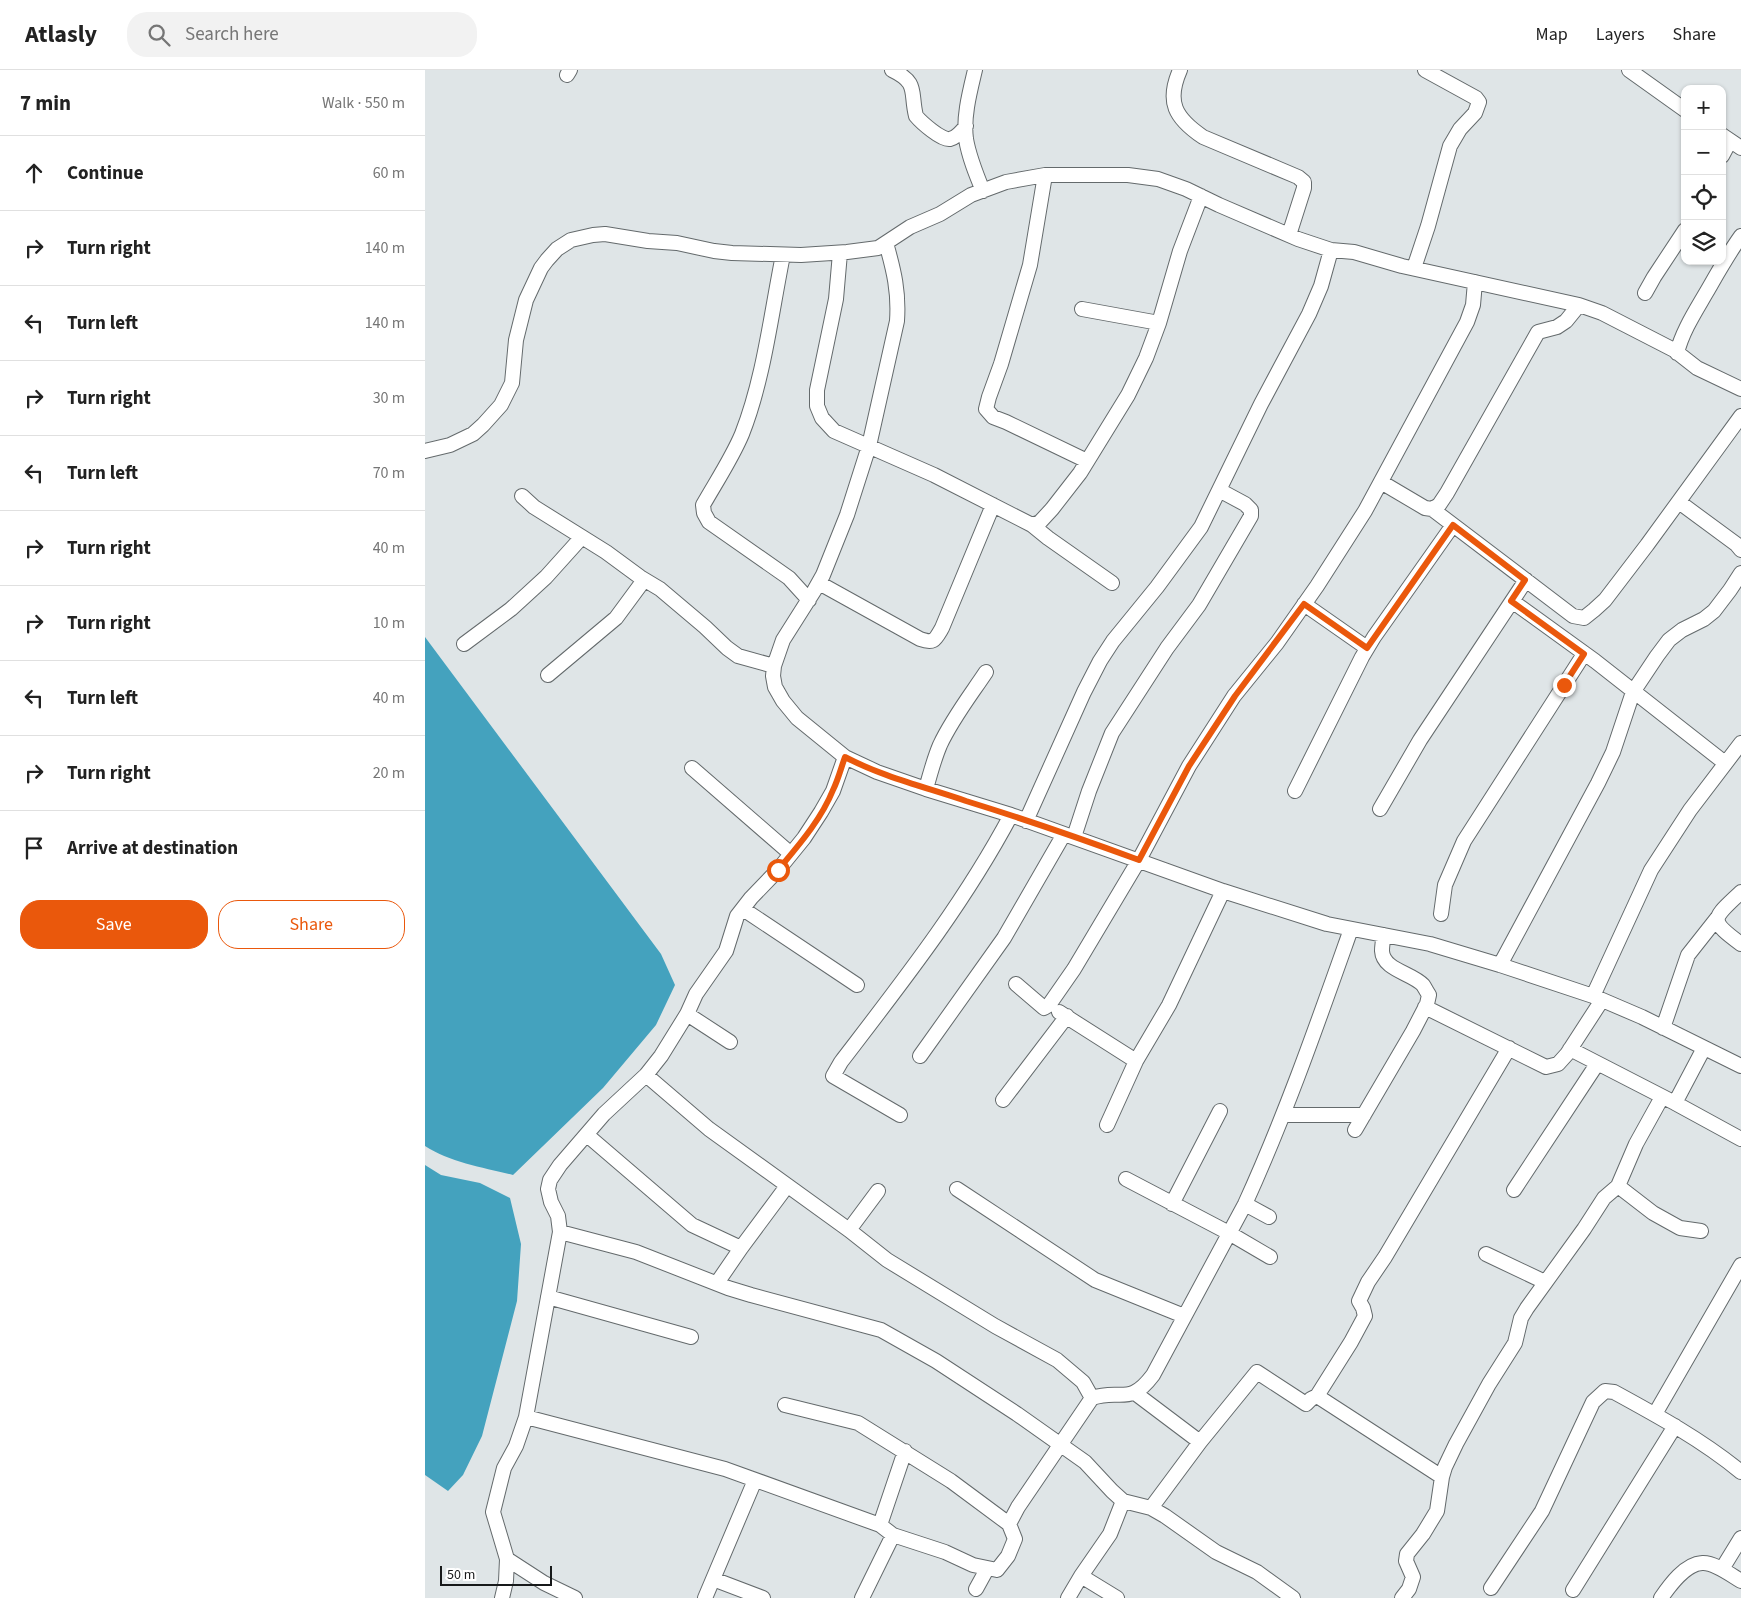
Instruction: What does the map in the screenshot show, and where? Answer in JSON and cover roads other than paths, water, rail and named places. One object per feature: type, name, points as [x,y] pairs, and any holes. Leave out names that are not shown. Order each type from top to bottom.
[{"type":"street","points":[[893,70],[905,77],[910,83],[913,89],[916,116],[935,133],[950,140],[966,126]]},
{"type":"street","points":[[975,70],[966,126],[971,156],[983,191]]},
{"type":"street","points":[[1180,70],[1173,92],[1173,104],[1178,115],[1191,128],[1203,137],[1298,177],[1303,182],[1304,188],[1289,235]]},
{"type":"street","points":[[1414,268],[1428,226],[1450,146],[1460,129],[1475,113],[1479,102],[1477,98],[1425,70]]},
{"type":"street","points":[[1629,70],[1681,108]]},
{"type":"street","points":[[1045,175],[1030,266],[986,409],[993,417],[1087,461]]},
{"type":"street","points":[[425,451],[450,445],[473,434],[501,405],[512,384],[516,340],[526,300],[541,268],[562,245],[583,237],[605,234],[677,243],[723,252],[783,255],[840,253],[878,248],[910,227],[940,214],[971,196],[1021,178],[1045,175],[1147,177],[1173,184],[1289,235],[1331,250],[1355,252],[1414,268],[1579,305],[1602,313],[1677,353],[1697,368],[1741,389]]},
{"type":"street","points":[[1032,525],[1040,522],[1052,509],[1087,461],[1128,395],[1146,358],[1159,323],[1180,251],[1201,196]]},
{"type":"street","points":[[1645,293],[1681,236]]},
{"type":"street","points":[[1677,353],[1693,315],[1729,252],[1741,236]]},
{"type":"street","points":[[886,243],[895,272],[898,303],[897,322],[869,446],[847,515],[819,583],[783,640],[774,666],[775,687],[783,701],[797,718],[845,757],[877,772],[1011,815],[1223,891],[1327,924],[1430,944],[1500,965],[1597,998],[1741,1066]]},
{"type":"street","points":[[1026,821],[1075,710],[1100,661],[1195,534],[1219,490],[1261,404],[1309,314],[1321,286],[1331,250]]},
{"type":"street","points":[[840,253],[836,299],[817,390],[817,406],[822,418],[834,431],[934,475],[1032,525],[1112,583]]},
{"type":"street","points":[[783,255],[762,361],[747,419],[741,437],[703,505],[703,513],[709,522],[724,534],[789,578],[809,600]]},
{"type":"street","points":[[1016,984],[1044,1008],[1049,1005],[1074,969],[1139,860],[1189,766],[1235,696],[1304,604],[1365,511],[1467,322],[1473,305],[1475,282]]},
{"type":"street","points":[[1432,509],[1439,504],[1447,493],[1537,332],[1557,327],[1566,321],[1579,305]]},
{"type":"street","points":[[1082,309],[1159,323]]},
{"type":"street","points":[[1381,482],[1425,508],[1432,509],[1573,616],[1584,618],[1605,600],[1741,416]]},
{"type":"street","points":[[920,1056],[1004,938],[1069,836],[1113,733],[1167,648],[1199,605],[1251,516],[1251,510],[1245,504],[1219,490]]},
{"type":"street","points":[[521,496],[660,589],[727,648],[751,661],[774,666]]},
{"type":"street","points":[[1679,502],[1736,544],[1741,550]]},
{"type":"street","points":[[819,583],[920,639],[928,642],[935,640],[942,628],[993,505]]},
{"type":"street","points":[[1295,790],[1367,648],[1453,525]]},
{"type":"street","points":[[464,644],[511,609],[553,570],[582,537]]},
{"type":"street","points":[[1500,965],[1613,752],[1633,692],[1669,640],[1714,611],[1741,573]]},
{"type":"street","points":[[548,675],[605,629],[616,618],[644,580]]},
{"type":"street","points":[[1380,809],[1420,740],[1525,580]]},
{"type":"street","points":[[1511,601],[1584,654],[1725,763]]},
{"type":"street","points":[[1304,604],[1367,648]]},
{"type":"street","points":[[1441,914],[1445,886],[1464,841],[1584,654]]},
{"type":"street","points":[[926,789],[933,761],[950,726],[986,672]]},
{"type":"street","points":[[1425,1007],[1546,1067],[1558,1064],[1570,1049],[1597,998],[1651,870],[1690,810],[1741,743]]},
{"type":"street","points":[[502,1598],[506,1581],[507,1559],[493,1512],[504,1468],[516,1446],[526,1417],[561,1232],[558,1216],[551,1202],[548,1189],[550,1180],[560,1165],[604,1114],[646,1075],[661,1056],[687,1014],[696,994],[726,950],[737,916],[804,838],[829,798],[845,757]]},
{"type":"street","points":[[692,768],[791,854]]},
{"type":"street","points":[[900,1115],[833,1076],[841,1062],[905,980],[956,908],[1011,815]]},
{"type":"street","points":[[1107,1126],[1136,1061],[1169,1005],[1223,891]]},
{"type":"street","points":[[1663,1028],[1688,955],[1718,917],[1741,892]]},
{"type":"street","points":[[743,909],[857,985]]},
{"type":"street","points":[[1718,917],[1717,922],[1720,928],[1741,944]]},
{"type":"street","points":[[1009,1524],[1018,1507],[1092,1398],[1101,1395],[1119,1396],[1135,1394],[1153,1375],[1245,1204],[1283,1114],[1351,930]]},
{"type":"street","points":[[1355,1130],[1425,1007],[1429,995],[1424,986],[1415,978],[1389,964],[1383,957],[1384,935]]},
{"type":"street","points":[[1049,1005],[1136,1061]]},
{"type":"street","points":[[687,1014],[731,1042]]},
{"type":"street","points":[[1003,1100],[1067,1016]]},
{"type":"street","points":[[1151,1508],[1200,1442],[1257,1372],[1305,1404],[1317,1396],[1365,1316],[1359,1301],[1368,1282],[1385,1257],[1509,1048]]},
{"type":"street","points":[[1675,1103],[1704,1048]]},
{"type":"street","points":[[1570,1049],[1741,1139]]},
{"type":"street","points":[[1514,1190],[1597,1064]]},
{"type":"street","points":[[646,1075],[709,1128],[887,1260],[1057,1360],[1083,1382],[1092,1398]]},
{"type":"street","points":[[1404,1597],[1413,1577],[1406,1561],[1407,1554],[1423,1534],[1437,1511],[1442,1477],[1456,1444],[1489,1384],[1515,1343],[1521,1318],[1604,1198],[1618,1186],[1636,1144],[1661,1097]]},
{"type":"street","points":[[1172,1204],[1220,1111]]},
{"type":"street","points":[[1283,1114],[1364,1115]]},
{"type":"street","points":[[587,1134],[692,1225],[741,1248]]},
{"type":"street","points":[[1126,1179],[1229,1233],[1270,1257]]},
{"type":"street","points":[[717,1283],[787,1186]]},
{"type":"street","points":[[1618,1186],[1653,1213],[1680,1228],[1701,1231]]},
{"type":"street","points":[[957,1189],[1095,1280],[1184,1316]]},
{"type":"street","points":[[849,1230],[878,1191]]},
{"type":"street","points":[[1245,1204],[1269,1217]]},
{"type":"street","points":[[561,1232],[637,1252],[759,1298],[881,1330],[936,1361],[985,1392],[1060,1444],[1085,1462],[1111,1491],[1123,1501],[1151,1508],[1216,1552],[1257,1572],[1293,1598]]},
{"type":"street","points":[[1486,1254],[1545,1282]]},
{"type":"street","points":[[1655,1414],[1741,1265]]},
{"type":"street","points":[[548,1298],[691,1337]]},
{"type":"street","points":[[1491,1588],[1542,1511],[1583,1421],[1593,1402],[1605,1391],[1614,1392],[1655,1414],[1724,1458],[1741,1472]]},
{"type":"street","points":[[1135,1394],[1200,1442]]},
{"type":"street","points":[[1317,1396],[1442,1477]]},
{"type":"street","points":[[526,1417],[725,1469],[880,1525],[893,1535],[945,1552],[973,1565],[997,1570],[1008,1556],[1015,1539],[1009,1524],[951,1481],[858,1423],[785,1405]]},
{"type":"street","points":[[1573,1590],[1675,1426]]},
{"type":"street","points":[[880,1525],[905,1451]]},
{"type":"street","points":[[705,1598],[755,1480]]},
{"type":"street","points":[[1068,1598],[1110,1534],[1123,1501]]},
{"type":"street","points":[[862,1598],[893,1535]]},
{"type":"street","points":[[1722,1569],[1741,1538]]},
{"type":"street","points":[[507,1559],[544,1583],[575,1598]]},
{"type":"street","points":[[1661,1598],[1670,1585],[1690,1566],[1703,1562],[1722,1569],[1741,1581]]},
{"type":"street","points":[[976,1589],[987,1568]]},
{"type":"street","points":[[1081,1576],[1117,1598]]},
{"type":"street","points":[[713,1579],[763,1598]]},
{"type":"water","points":[[425,637],[661,954],[675,985],[656,1025],[603,1088],[513,1175],[456,1160],[425,1146]]},
{"type":"water","points":[[425,1165],[441,1175],[480,1183],[510,1198],[521,1244],[517,1301],[482,1436],[463,1475],[448,1491],[425,1475]]}]
